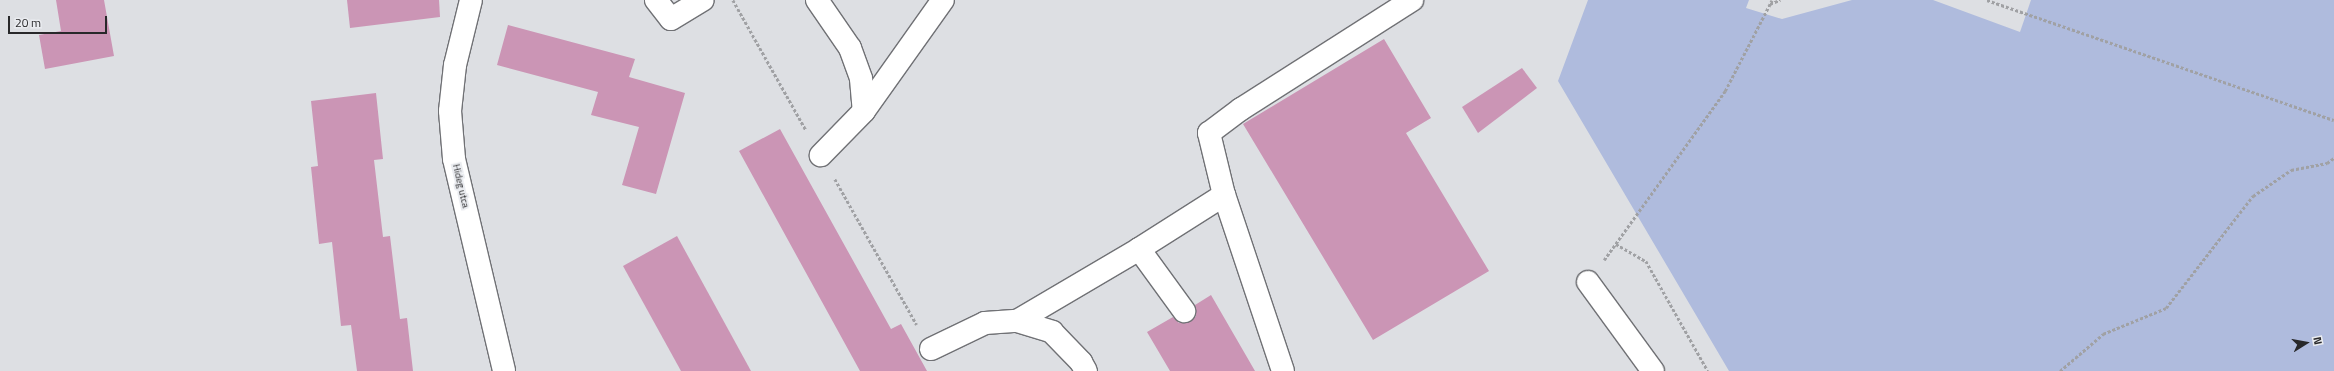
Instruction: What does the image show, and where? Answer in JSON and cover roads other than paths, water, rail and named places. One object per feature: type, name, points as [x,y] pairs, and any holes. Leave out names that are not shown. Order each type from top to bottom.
[{"type":"street","name":"Hideg utca","points":[[471,0],[455,65],[450,111],[454,159],[504,371]]},
{"type":"street","points":[[656,0],[671,19],[703,0]]},
{"type":"street","points":[[817,0],[850,48],[861,79],[864,111]]},
{"type":"street","points":[[820,155],[864,111],[944,0]]},
{"type":"street","points":[[1283,371],[1224,195],[1210,133],[1241,109],[1412,0]]},
{"type":"street","points":[[1017,321],[1139,249],[1224,195]]},
{"type":"street","points":[[1139,249],[1184,311]]},
{"type":"street","points":[[1588,282],[1653,371]]},
{"type":"street","points":[[932,349],[985,323],[1017,321],[1052,332],[1081,362],[1086,371]]}]
